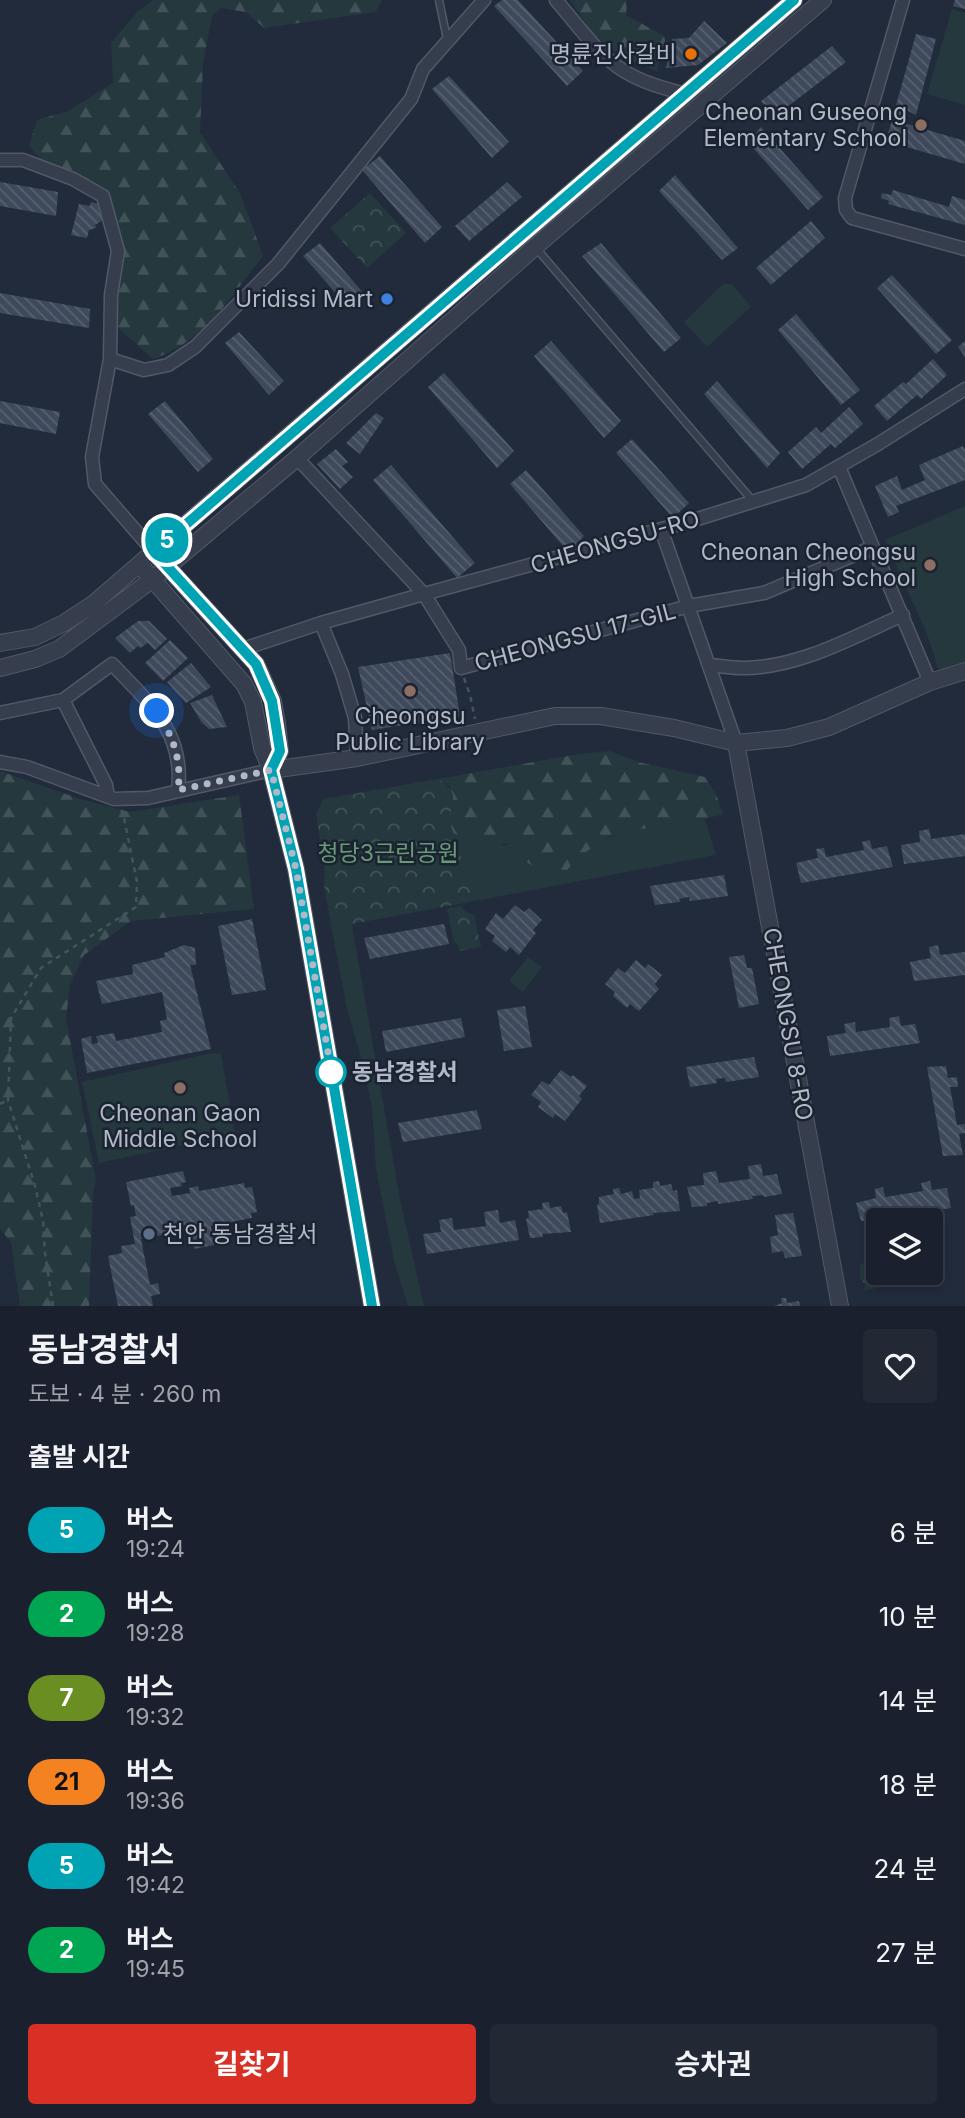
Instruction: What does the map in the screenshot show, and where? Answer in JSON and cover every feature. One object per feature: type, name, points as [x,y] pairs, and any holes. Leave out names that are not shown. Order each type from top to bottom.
[{"type":"street","points":[[110,359],[144,370],[168,365],[195,347],[278,264],[411,99],[423,69],[484,0]]},
{"type":"street","points":[[556,0],[588,39],[622,71],[655,86],[685,94]]},
{"type":"street","points":[[0,668],[35,659],[59,649],[152,579],[297,458],[535,247],[823,0]]},
{"type":"street","points":[[903,0],[845,198],[846,210],[852,218],[965,249]]},
{"type":"street","points":[[0,643],[35,638],[93,604],[789,2]]},
{"type":"street","points":[[0,160],[23,160],[73,179],[103,197],[118,251],[111,295],[110,359],[92,457],[95,484],[256,664],[272,701],[280,751],[271,770]]},
{"type":"street","name":"CHEONGSU-RO","points":[[243,649],[321,623],[661,529],[806,485],[965,389]]},
{"type":"street","points":[[297,458],[424,594]]},
{"type":"street","points":[[839,467],[930,682]]},
{"type":"street","name":"CHEONGSU 17-GIL","points":[[661,529],[736,743]]},
{"type":"street","points":[[138,533],[142,550],[139,564]]},
{"type":"street","name":"CHEONGSU 17-GIL","points":[[424,594],[459,650],[461,668],[689,606],[764,593],[873,547]]},
{"type":"street","points":[[139,564],[244,684],[253,702],[262,748],[271,770],[296,869],[372,1306]]},
{"type":"street","points":[[710,665],[743,668],[773,665],[809,655],[903,615]]},
{"type":"street","points":[[321,623],[342,674],[355,718],[356,758]]},
{"type":"street","points":[[0,713],[63,700],[113,664],[157,711],[170,732],[177,750],[180,776],[178,790]]},
{"type":"street","points":[[0,762],[27,767],[114,799],[148,798],[271,770],[356,758],[555,716],[601,716],[674,728],[736,743],[787,738],[829,727],[930,682],[965,671]]},
{"type":"street","points":[[63,700],[106,785],[108,797]]},
{"type":"street","name":"CHEONGSU 8-RO","points":[[736,743],[840,1306]]},
{"type":"lane","points":[[439,0],[447,41]]},
{"type":"lane","points":[[523,233],[754,502]]},
{"type":"path","points":[[461,668],[477,724]]},
{"type":"path","points":[[53,1306],[40,1209],[8,1100],[11,1018],[41,968],[136,907],[137,882],[123,813],[108,797]]},
{"type":"path","points":[[0,1104],[8,1100]]},
{"type":"green space","points":[[153,0],[382,0],[376,12],[264,28],[246,12],[221,8],[212,16],[203,64],[200,132],[241,195],[263,256],[228,302],[202,329],[171,351],[153,359],[117,327],[113,309],[124,249],[106,188],[41,160],[29,146],[37,120],[68,111],[113,83],[111,43],[137,12]]},
{"type":"green space","points":[[570,0],[627,0],[626,15],[666,37],[657,71],[625,59],[592,33]]},
{"type":"green space","points":[[952,9],[965,13],[965,105],[927,94]]},
{"type":"green space","points":[[370,193],[406,233],[367,268],[330,228]]},
{"type":"green space","points":[[723,284],[732,284],[751,307],[707,347],[684,322]]},
{"type":"green space","points":[[965,506],[965,665],[949,670],[938,668],[927,634],[885,540]]},
{"type":"green space","points":[[610,751],[638,762],[705,777],[716,794],[723,814],[684,825],[656,826],[610,836],[578,857],[562,876],[525,861],[516,849],[515,841],[498,845],[483,844],[452,832],[450,786],[438,779]]},
{"type":"green space","points":[[0,771],[80,799],[130,812],[239,795],[254,909],[131,921],[84,955],[70,985],[66,1018],[96,1181],[93,1192],[89,1306],[20,1306],[11,1242],[0,1229]]},
{"type":"green space","points":[[438,779],[503,846],[516,841],[562,876],[579,855],[603,840],[629,831],[685,823],[704,817],[716,855],[475,901],[471,890],[330,920],[322,848]]},
{"type":"green space","name":"청당3근린공원","points":[[438,779],[453,793],[450,823],[475,901],[352,924],[353,931],[331,926],[316,814],[323,799]]},
{"type":"green space","points":[[461,906],[474,915],[481,947],[459,951],[458,944],[453,939],[447,909]]},
{"type":"green space","points":[[331,926],[353,931],[400,1199],[424,1306],[408,1306],[394,1261],[376,1169],[372,1108],[347,1009]]},
{"type":"green space","points":[[528,957],[542,967],[523,992],[509,981]]},
{"type":"green space","points":[[211,1053],[221,1054],[235,1134],[99,1163],[82,1082]]},
{"type":"green space","points":[[865,1254],[866,1285],[888,1285],[864,1291],[860,1265],[865,1262]]},
{"type":"building","points":[[502,0],[518,0],[583,71],[567,86],[494,6]]},
{"type":"building","points":[[955,0],[965,0],[965,9],[953,6]]},
{"type":"building","name":"명륜진사갈비","points":[[704,21],[727,43],[698,65],[666,68],[672,39],[689,38]]},
{"type":"building","points":[[916,34],[936,39],[916,115],[908,111],[904,123],[965,141],[965,164],[886,141]]},
{"type":"building","points":[[832,46],[846,62],[774,117],[761,101]]},
{"type":"building","points":[[449,76],[509,142],[492,158],[432,89]]},
{"type":"building","points":[[761,127],[823,197],[808,210],[748,142]]},
{"type":"building","points":[[380,156],[442,227],[425,243],[362,170]]},
{"type":"building","points":[[675,175],[738,248],[722,260],[659,191]]},
{"type":"building","points":[[0,182],[58,192],[56,216],[0,206]]},
{"type":"building","points":[[507,182],[522,197],[469,241],[455,226]]},
{"type":"building","points":[[893,190],[949,207],[952,196],[965,200],[965,225],[888,204],[889,201],[881,198],[882,193],[891,195]]},
{"type":"building","points":[[91,202],[99,204],[105,219],[95,225],[96,228],[89,230],[87,238],[71,235],[79,204],[90,206]]},
{"type":"building","points":[[811,221],[825,238],[771,285],[756,268]]},
{"type":"building","points":[[320,243],[365,295],[349,308],[303,256]]},
{"type":"building","points":[[601,243],[681,338],[664,352],[582,256]]},
{"type":"building","points":[[892,275],[952,340],[936,354],[877,288]]},
{"type":"building","points":[[0,293],[90,309],[89,328],[0,313]]},
{"type":"building","points":[[796,314],[860,390],[841,405],[778,330]]},
{"type":"building","points":[[239,332],[284,381],[269,395],[225,343]]},
{"type":"building","points":[[551,341],[621,421],[604,438],[534,356]]},
{"type":"building","points":[[965,341],[965,357],[958,347]]},
{"type":"building","points":[[933,359],[947,375],[921,399],[917,395],[887,421],[874,406],[903,382],[906,384]]},
{"type":"building","points":[[444,373],[514,451],[497,468],[428,387]]},
{"type":"building","points":[[717,381],[780,453],[767,468],[704,394]]},
{"type":"building","points":[[0,401],[60,412],[56,434],[0,423]]},
{"type":"building","points":[[165,401],[213,459],[198,472],[148,414]]},
{"type":"building","points":[[849,407],[863,424],[835,448],[831,444],[802,469],[788,452],[816,427],[821,433]]},
{"type":"building","points":[[376,413],[384,418],[360,454],[346,443]]},
{"type":"building","points":[[632,439],[689,503],[673,518],[616,453]]},
{"type":"building","points":[[963,446],[965,480],[896,506],[899,512],[888,517],[875,486],[897,476],[902,490],[925,480],[919,465]]},
{"type":"building","points":[[336,449],[348,462],[342,466],[353,477],[340,489],[317,464]]},
{"type":"building","points":[[391,465],[475,563],[457,578],[373,480]]},
{"type":"building","points":[[526,470],[584,536],[568,552],[510,484]]},
{"type":"building","points":[[138,621],[149,621],[167,639],[155,650],[148,643],[140,648],[138,646],[130,653],[115,638]]},
{"type":"building","points":[[170,640],[188,658],[163,681],[145,663]]},
{"type":"building","name":"Cheongsu Public Library","points":[[450,653],[460,716],[372,730],[358,667]]},
{"type":"building","points":[[191,663],[211,687],[186,703],[167,682]]},
{"type":"building","points":[[212,695],[227,727],[209,729],[202,723],[190,703]]},
{"type":"building","points":[[929,829],[931,839],[965,834],[965,856],[904,864],[901,845],[920,842],[919,831]]},
{"type":"building","points":[[870,840],[872,849],[887,846],[893,867],[801,883],[796,863],[818,858],[816,849],[824,848],[826,857],[864,850],[862,842]]},
{"type":"building","points":[[724,875],[728,896],[690,901],[689,897],[679,899],[680,902],[655,905],[650,886]]},
{"type":"building","points":[[515,905],[524,912],[529,908],[542,920],[533,930],[536,933],[519,955],[510,947],[506,952],[492,941],[495,936],[485,929],[496,913],[503,919]]},
{"type":"building","points":[[252,919],[266,990],[232,995],[218,926]]},
{"type":"building","points":[[444,924],[449,944],[370,959],[364,938]]},
{"type":"building","points":[[184,945],[195,948],[196,965],[190,965],[211,1049],[87,1073],[81,1039],[91,1036],[92,1044],[98,1043],[96,1036],[114,1033],[116,1041],[162,1032],[160,1021],[167,1019],[162,992],[102,1004],[96,981],[133,974],[132,965],[165,957],[164,953]]},
{"type":"building","points":[[938,945],[940,955],[965,952],[965,975],[914,981],[910,962],[931,958],[929,947]]},
{"type":"building","points":[[744,955],[747,968],[752,968],[759,1004],[739,1008],[729,957]]},
{"type":"building","points":[[636,960],[645,968],[648,964],[662,975],[655,984],[659,989],[639,1011],[630,1004],[627,1008],[613,996],[615,992],[605,984],[618,968],[625,973]]},
{"type":"building","points":[[525,1006],[532,1047],[504,1051],[497,1010]]},
{"type":"building","points":[[899,1016],[901,1026],[915,1024],[920,1043],[830,1056],[827,1036],[846,1033],[844,1024],[855,1022],[856,1032],[890,1027],[889,1018]]},
{"type":"building","points":[[461,1018],[465,1037],[386,1052],[382,1031]]},
{"type":"building","points":[[754,1057],[759,1077],[726,1082],[725,1078],[716,1079],[717,1083],[690,1087],[686,1067]]},
{"type":"building","points":[[946,1066],[948,1078],[957,1077],[958,1087],[950,1087],[957,1125],[965,1124],[965,1133],[959,1134],[963,1155],[943,1156],[927,1067]]},
{"type":"building","points":[[561,1070],[587,1086],[579,1096],[582,1099],[565,1121],[555,1114],[553,1118],[538,1107],[541,1102],[531,1095],[542,1081],[549,1085]]},
{"type":"building","points":[[477,1110],[482,1129],[403,1142],[398,1123]]},
{"type":"building","points":[[761,1164],[763,1176],[777,1174],[782,1194],[752,1196],[753,1199],[718,1204],[718,1201],[707,1203],[707,1206],[692,1207],[687,1187],[704,1185],[703,1173],[716,1171],[719,1183],[750,1179],[748,1166]]},
{"type":"building","name":"천안 동남경찰서","points":[[183,1171],[186,1182],[181,1183],[182,1186],[170,1188],[172,1196],[190,1193],[189,1188],[198,1186],[199,1191],[244,1183],[245,1188],[252,1187],[257,1212],[251,1213],[252,1218],[211,1226],[214,1245],[194,1249],[190,1230],[141,1239],[150,1285],[158,1283],[160,1294],[151,1296],[153,1306],[118,1306],[108,1256],[122,1253],[121,1246],[135,1244],[130,1217],[136,1216],[126,1182]]},
{"type":"building","points":[[659,1181],[660,1186],[671,1184],[673,1191],[677,1190],[680,1211],[600,1223],[597,1205],[599,1197],[614,1194],[613,1189],[619,1188],[621,1194],[632,1191],[634,1199],[640,1198],[639,1190],[653,1188],[653,1182]]},
{"type":"building","points":[[930,1181],[932,1190],[947,1188],[951,1208],[866,1208],[866,1220],[861,1221],[856,1203],[876,1198],[875,1189],[883,1187],[885,1197],[923,1191],[921,1183]]},
{"type":"building","points":[[549,1202],[550,1208],[561,1206],[563,1213],[567,1212],[571,1232],[542,1234],[543,1237],[530,1238],[526,1219],[529,1218],[528,1211],[543,1209],[542,1203]]},
{"type":"building","points":[[498,1210],[500,1223],[515,1220],[519,1240],[427,1254],[423,1234],[441,1232],[439,1220],[452,1218],[454,1230],[486,1226],[484,1212]]},
{"type":"building","points":[[793,1213],[802,1256],[785,1258],[783,1251],[772,1253],[770,1237],[778,1235],[775,1215]]},
{"type":"building","points":[[781,1298],[786,1298],[787,1303],[799,1301],[800,1306],[774,1306],[782,1303]]},
{"type":"bus line","name":"5","points":[[372,1306],[296,869],[271,770],[280,751],[272,701],[256,664],[154,552],[794,0]]},
{"type":"place","name":"명륜진사갈비","points":[[691,54]]},
{"type":"place","name":"Cheonan Guseong Elementary School","points":[[921,125]]},
{"type":"place","name":"Uridissi Mart","points":[[387,299]]},
{"type":"place","name":"Cheonan Cheongsu High School","points":[[930,565]]},
{"type":"place","name":"Cheongsu Public Library","points":[[410,691]]},
{"type":"place","name":"동남경찰서","points":[[331,1072]]},
{"type":"place","name":"Cheonan Gaon Middle School","points":[[180,1088]]},
{"type":"place","name":"천안 동남경찰서","points":[[149,1234]]},
{"type":"route","points":[[157,711],[177,750],[180,776],[178,790],[271,770],[296,869],[332,1075],[331,1072]]}]
